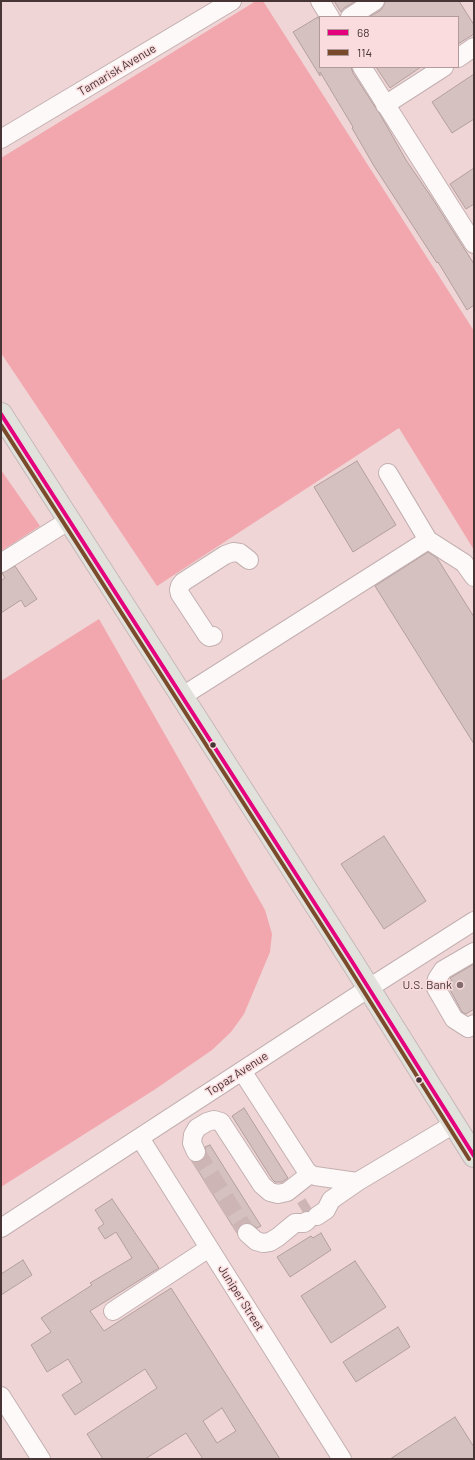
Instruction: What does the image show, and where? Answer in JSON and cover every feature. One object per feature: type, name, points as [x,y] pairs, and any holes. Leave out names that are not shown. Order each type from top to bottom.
[{"type":"main road","points":[[1,414],[68,521],[369,988],[474,1156]]},
{"type":"street","name":"Tamarisk Avenue","points":[[1,139],[232,1]]},
{"type":"street","points":[[320,1],[329,16]]},
{"type":"street","points":[[352,16],[375,1]]},
{"type":"street","points":[[459,57],[474,47]]},
{"type":"street","points":[[363,68],[386,105],[468,221],[474,244]]},
{"type":"street","points":[[386,105],[442,68]]},
{"type":"street","points":[[388,473],[428,540],[464,563],[474,577]]},
{"type":"street","points":[[1,563],[68,521]]},
{"type":"street","points":[[181,697],[428,540]]},
{"type":"street","points":[[213,636],[209,637],[206,634],[180,594],[180,586],[183,582],[225,555],[233,552],[240,553],[249,560]]},
{"type":"street","name":"Topaz Avenue","points":[[1,1228],[474,921]]},
{"type":"street","points":[[471,1026],[454,1019],[436,988],[437,979],[443,970],[474,952]]},
{"type":"street","points":[[242,1071],[310,1174],[358,1182]]},
{"type":"street","points":[[196,1152],[192,1143],[193,1135],[197,1128],[214,1120],[222,1122],[262,1185],[270,1192],[278,1194],[287,1192],[310,1174]]},
{"type":"street","points":[[247,1233],[256,1241],[262,1243],[270,1242],[306,1215],[326,1210],[331,1200],[454,1124]]},
{"type":"street","name":"Juniper Street","points":[[140,1138],[342,1459]]},
{"type":"street","points":[[112,1311],[209,1248]]},
{"type":"street","points":[[1,1396],[41,1459]]},
{"type":"shaded area","points":[[256,1],[263,1],[474,331],[474,550],[399,428],[157,586],[1,353],[1,158]]},
{"type":"shaded area","points":[[1,470],[40,526],[1,551]]},
{"type":"shaded area","points":[[99,619],[265,910],[272,934],[270,952],[244,1014],[231,1032],[212,1050],[154,1090],[1,1187],[1,681]]},
{"type":"building","points":[[334,1],[356,1],[344,8],[341,12]]},
{"type":"building","points":[[385,1],[459,1],[474,25],[474,34],[459,43],[459,16],[371,16],[381,10]]},
{"type":"building","points":[[318,17],[319,68],[351,68],[406,160],[474,264],[474,305],[467,310],[438,262],[437,263],[374,166],[352,128],[353,127],[320,72],[320,76],[293,32]]},
{"type":"building","points":[[377,68],[420,68],[390,88]]},
{"type":"building","points":[[474,74],[474,119],[452,133],[432,102]]},
{"type":"building","points":[[474,168],[474,204],[466,209],[450,184]]},
{"type":"building","points":[[357,461],[396,525],[353,552],[314,487]]},
{"type":"building","points":[[428,552],[437,558],[474,617],[474,744],[375,586]]},
{"type":"building","points":[[15,566],[37,599],[25,607],[21,600],[1,613],[1,581],[5,578],[2,573]]},
{"type":"building","points":[[384,836],[426,901],[384,929],[341,864]]},
{"type":"building","name":"U.S. Bank","points":[[474,964],[474,1009],[466,1014],[462,1012],[447,984],[452,981],[450,978]]},
{"type":"building","points":[[244,1108],[288,1178],[282,1182],[275,1182],[272,1179],[232,1116]]},
{"type":"building","points":[[210,1145],[261,1226],[257,1228],[249,1223],[244,1223],[239,1226],[237,1233],[192,1161],[200,1162],[206,1153],[205,1147]]},
{"type":"building","points":[[112,1199],[159,1268],[90,1311],[104,1331],[171,1288],[280,1459],[203,1459],[186,1433],[145,1459],[103,1459],[87,1434],[157,1388],[145,1369],[75,1415],[62,1395],[82,1382],[68,1359],[47,1372],[31,1345],[51,1332],[41,1318],[92,1285],[90,1283],[132,1258],[116,1232],[105,1239],[98,1228],[104,1224],[95,1210]],"holes":[[[222,1408],[236,1431],[217,1443],[203,1421]]]},
{"type":"building","points":[[321,1233],[331,1250],[290,1277],[277,1257],[311,1236],[313,1238]]},
{"type":"building","points":[[23,1260],[32,1275],[1,1295],[1,1274]]},
{"type":"building","points":[[355,1261],[386,1307],[331,1343],[301,1296]]},
{"type":"building","points":[[398,1327],[410,1347],[356,1382],[343,1362]]},
{"type":"building","points":[[455,1417],[474,1447],[474,1459],[390,1459]]},
{"type":"tunnel","points":[[196,1152],[247,1233]]},
{"type":"tunnel","points":[[302,1211],[310,1206]]},
{"type":"transit line","name":"68","points":[[1,414],[351,960],[474,1156]]},
{"type":"transit line","name":"114","points":[[1,425],[346,963],[469,1159]]},
{"type":"place","name":"U.S. Bank","points":[[460,985]]}]
